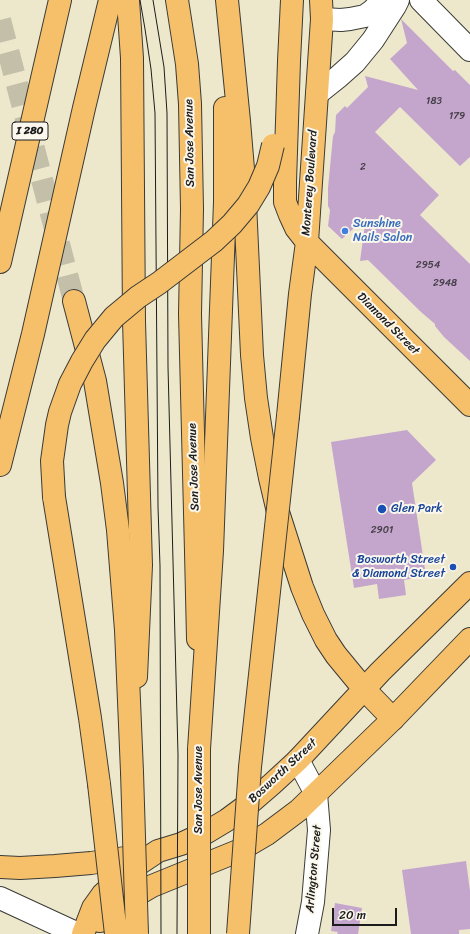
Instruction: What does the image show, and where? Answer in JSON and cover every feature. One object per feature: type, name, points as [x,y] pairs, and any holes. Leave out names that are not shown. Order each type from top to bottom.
[{"type":"main road","name":"I 280","points":[[0,262],[60,0]]},
{"type":"main road","points":[[0,465],[31,341],[110,0]]},
{"type":"main road","points":[[128,0],[132,79],[134,321],[140,565],[132,772]]},
{"type":"main road","name":"San Jose Avenue","points":[[177,0],[187,64],[190,104],[192,209],[190,314],[199,749],[199,934]]},
{"type":"main road","points":[[199,749],[213,535],[225,202],[227,0]]},
{"type":"main road","points":[[227,0],[239,113],[244,181],[252,355],[256,398],[270,478],[278,512],[302,586],[313,614],[326,640],[336,655],[364,689],[393,719]]},
{"type":"main road","name":"Monterey Boulevard","points":[[292,0],[285,202],[296,228],[307,242]]},
{"type":"main road","name":"Monterey Boulevard","points":[[307,242],[321,10]]},
{"type":"main road","points":[[116,934],[88,703],[54,497],[52,461],[60,412],[70,384],[82,361],[94,340],[114,317],[138,297],[159,283],[214,240],[232,224],[248,205],[259,187],[268,166],[289,61]]},
{"type":"main road","points":[[238,934],[250,759],[300,294],[307,242]]},
{"type":"main road","name":"Diamond Street","points":[[307,242],[470,405]]},
{"type":"main road","points":[[74,301],[95,381],[118,530],[126,630],[137,934]]},
{"type":"main road","name":"Bosworth Street","points":[[83,934],[93,908],[103,894],[128,871],[158,851],[181,844],[207,832],[250,803],[298,760],[364,689],[470,583]]},
{"type":"main road","name":"Bosworth Street","points":[[83,934],[122,903],[152,886],[238,851],[267,834],[300,810],[393,719],[470,639]]},
{"type":"main road","points":[[0,867],[20,868],[91,863],[126,858],[158,851]]},
{"type":"street","points":[[321,10],[341,20],[350,19],[365,16],[383,0]]},
{"type":"street","points":[[317,94],[355,62],[373,40],[398,0]]},
{"type":"street","points":[[421,0],[470,50]]},
{"type":"street","name":"Arlington Street","points":[[298,760],[316,794],[319,830],[313,902],[307,934]]},
{"type":"street","points":[[0,898],[78,934]]},
{"type":"building","points":[[401,19],[453,71],[455,70],[470,85],[470,157],[460,166],[400,107],[375,132],[439,195],[420,215],[470,264],[470,361],[444,337],[435,324],[368,260],[360,261],[366,217],[342,239],[328,226],[330,210],[328,206],[328,188],[336,115],[345,106],[347,108],[368,87],[365,76],[418,90],[390,59],[407,43]]},
{"type":"building","points":[[407,430],[436,460],[412,483],[426,576],[404,580],[406,595],[379,599],[377,584],[354,588],[331,442]]},
{"type":"building","points":[[466,861],[470,891],[470,929],[459,930],[459,934],[411,934],[402,870]]},
{"type":"building","points":[[335,903],[362,908],[358,934],[337,934],[338,932],[331,931]]},
{"type":"tunnel","points":[[0,20],[74,301]]},
{"type":"tram line","points":[[140,0],[151,69],[155,113],[158,507],[160,566],[161,934]]},
{"type":"tram line","points":[[153,0],[164,67],[167,113],[168,367],[178,755],[177,934]]},
{"type":"place","name":"Sunshine Nails Salon","points":[[345,231]]},
{"type":"place","name":"Glen Park","points":[[382,509]]},
{"type":"place","name":"Bosworth Street & Diamond Street","points":[[453,567]]}]
